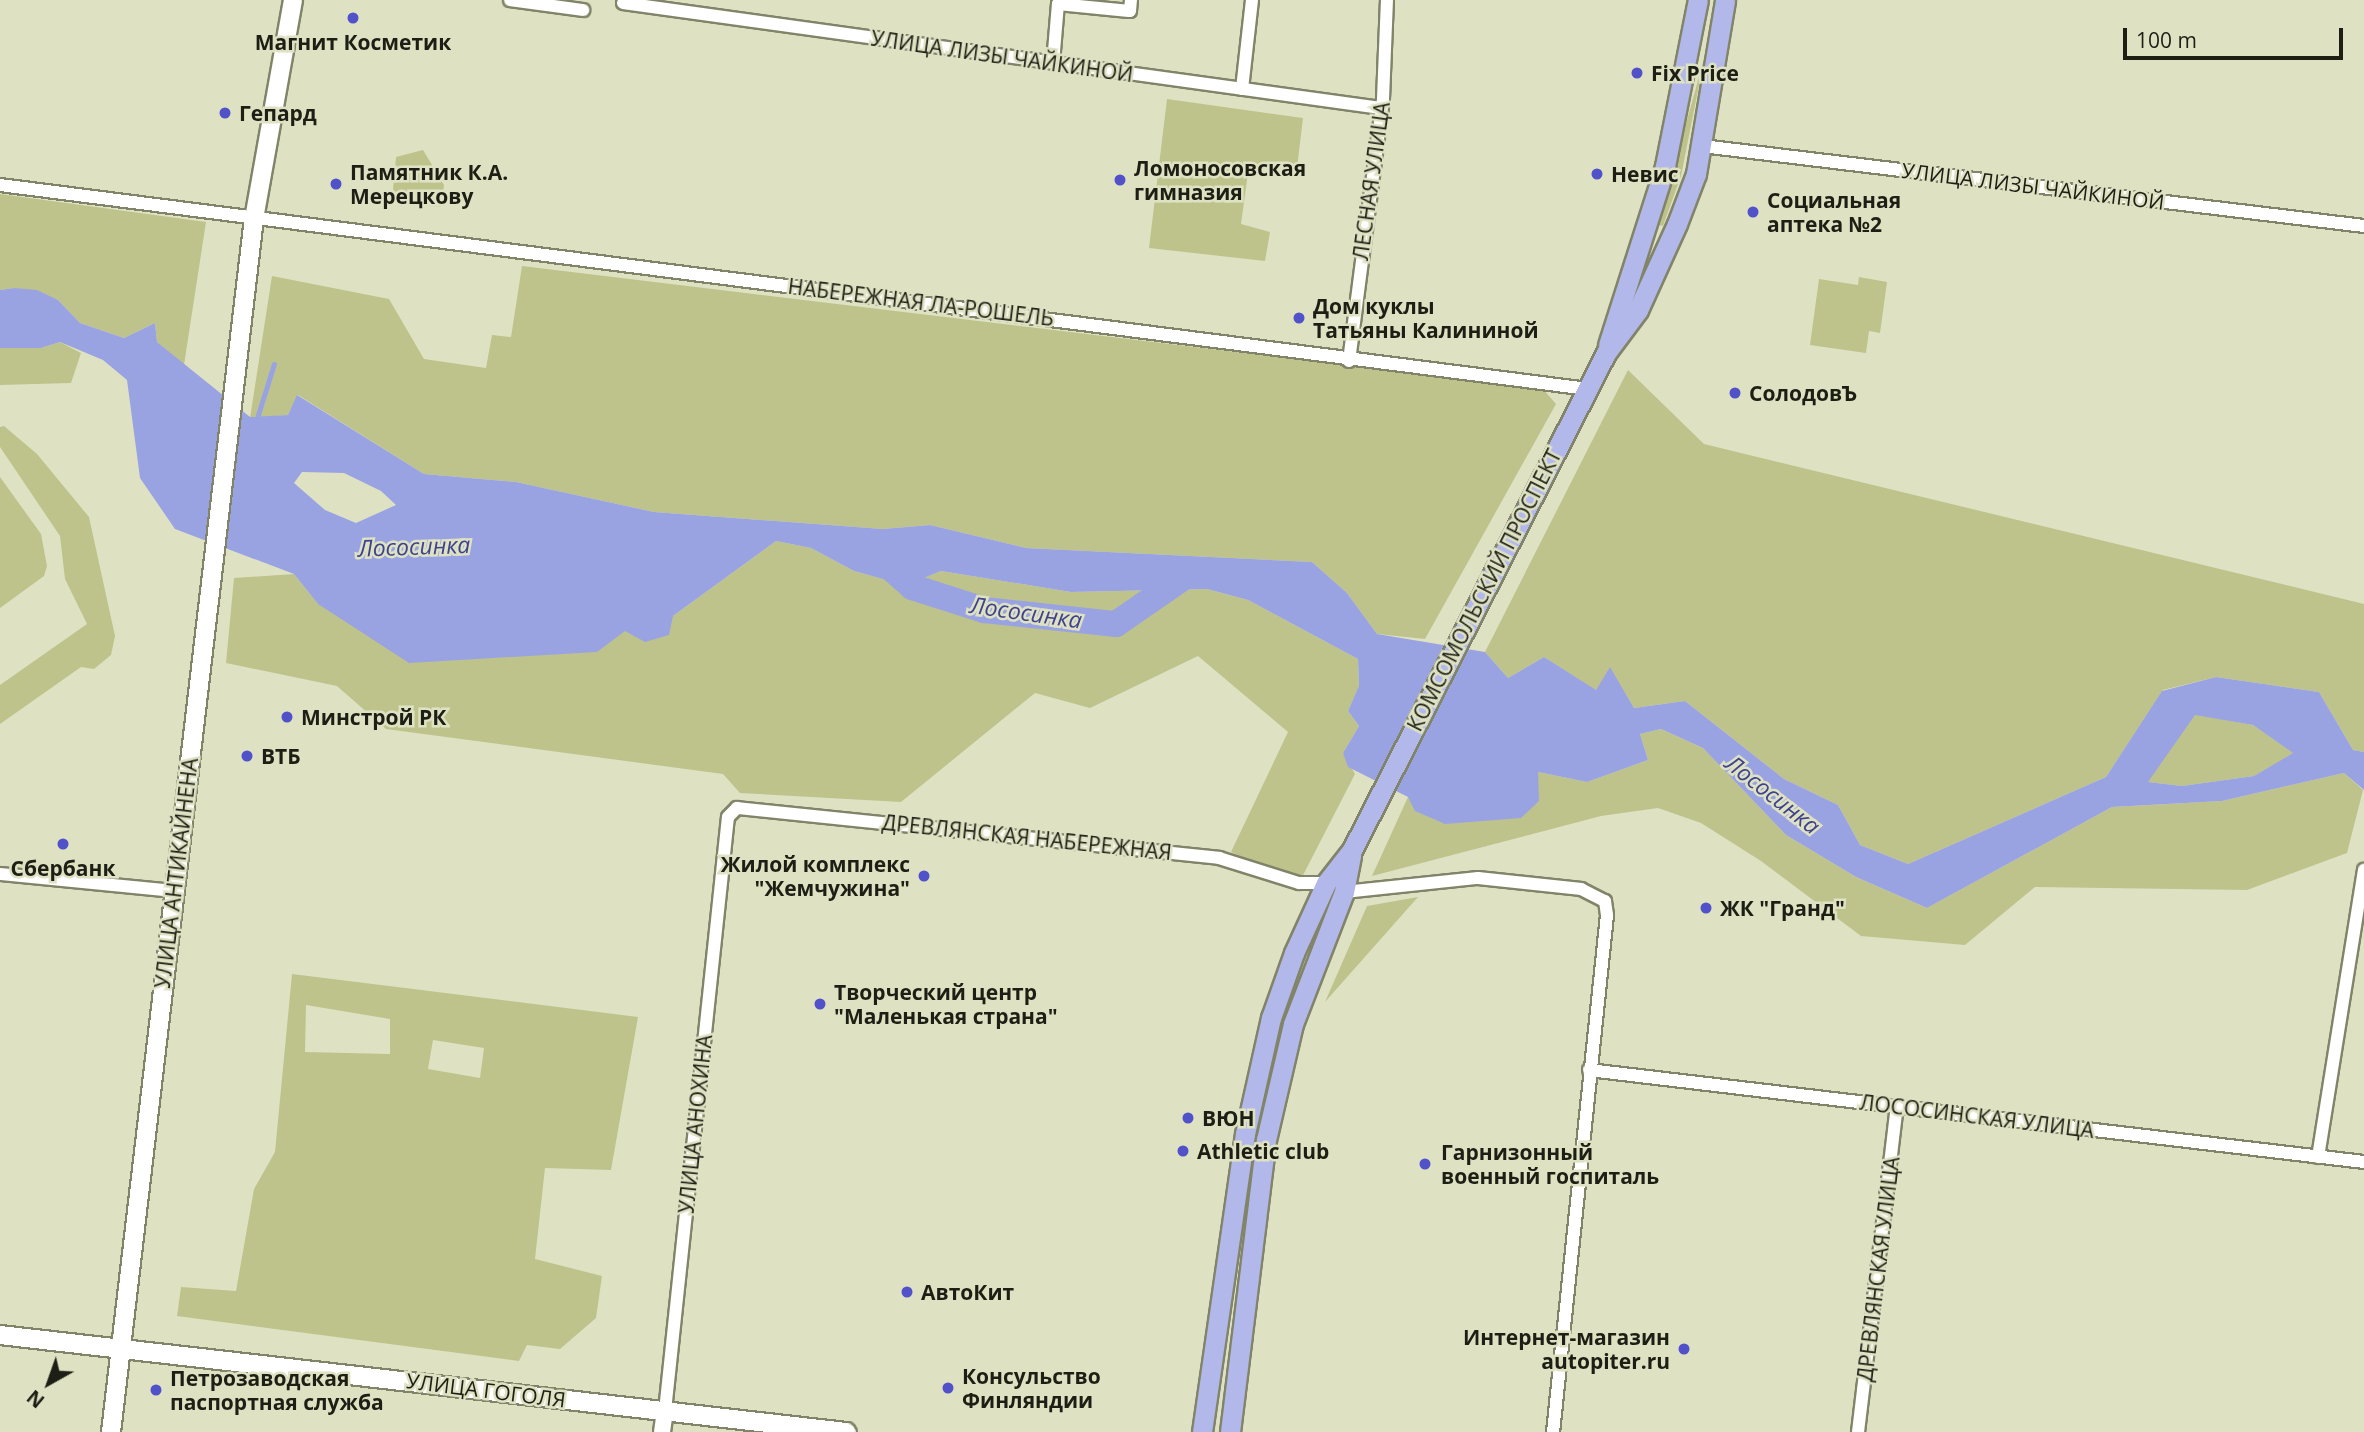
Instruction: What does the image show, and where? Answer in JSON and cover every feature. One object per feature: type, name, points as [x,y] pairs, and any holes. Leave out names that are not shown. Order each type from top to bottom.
[{"type":"main road","name":"УЛИЦА АНТИКАЙНЕНА","points":[[111,1432],[173,891],[186,811],[202,642],[254,219],[293,0]]},
{"type":"main road","name":"КОМСОМОЛЬСКИЙ ПРОСПЕКТ","points":[[1606,353],[1665,166],[1698,0]]},
{"type":"main road","name":"КОМСОМОЛЬСКИЙ ПРОСПЕКТ","points":[[1335,888],[1363,827],[1559,443],[1606,353],[1638,310],[1669,240],[1696,174],[1725,0]]},
{"type":"main road","points":[[1202,1432],[1234,1194],[1259,1070],[1294,953],[1335,888]]},
{"type":"main road","points":[[1230,1432],[1266,1140],[1293,1024],[1335,888]]},
{"type":"main road","name":"УЛИЦА ГОГОЛЯ","points":[[0,1335],[846,1432]]},
{"type":"street","points":[[510,0],[583,10]]},
{"type":"street","points":[[1053,63],[1058,4],[1130,11],[1131,0]]},
{"type":"street","points":[[1242,89],[1252,0]]},
{"type":"street","name":"ЛЕСНАЯ УЛИЦА","points":[[1349,361],[1381,108],[1387,0]]},
{"type":"street","name":"УЛИЦА ЛИЗЫ ЧАЙКИНОЙ","points":[[623,3],[1381,108]]},
{"type":"street","name":"УЛИЦА ЛИЗЫ ЧАЙКИНОЙ","points":[[1702,146],[2364,226]]},
{"type":"street","name":"НАБЕРЕЖНАЯ ЛА-РОШЕЛЬ","points":[[0,185],[1349,361],[1587,389]]},
{"type":"street","points":[[1642,232],[1669,240]]},
{"type":"street","name":"ДРЕВЛЯНСКАЯ НАБЕРЕЖНАЯ","points":[[728,817],[737,808],[765,808],[1219,858],[1299,883],[1335,888],[1478,878],[1581,889],[1605,901],[1589,1070]]},
{"type":"street","name":"УЛИЦА АНОХИНА","points":[[662,1432],[728,817]]},
{"type":"street","points":[[2318,1157],[2364,870]]},
{"type":"street","points":[[0,874],[173,891]]},
{"type":"street","points":[[1553,1432],[1589,1070]]},
{"type":"street","name":"ЛОСОСИНСКАЯ УЛИЦА","points":[[1589,1070],[2364,1162]]},
{"type":"street","name":"ДРЕВЛЯНСКАЯ УЛИЦА","points":[[1858,1432],[1897,1107]]},
{"type":"green space","points":[[1705,55],[1681,176],[1663,226],[1658,225]]},
{"type":"green space","points":[[1167,99],[1303,118],[1297,168],[1249,166],[1241,224],[1270,232],[1265,261],[1149,248]]},
{"type":"green space","points":[[423,150],[444,185],[441,207],[406,204],[393,189],[396,157]]},
{"type":"green space","points":[[0,194],[206,222],[184,365],[157,342],[155,323],[124,338],[80,323],[58,300],[14,288],[0,290]]},
{"type":"green space","points":[[522,266],[1543,389],[1556,404],[1425,639],[1377,634],[1347,593],[1312,562],[1026,548],[930,525],[883,529],[654,512],[516,482],[424,474],[298,395],[288,415],[250,418],[272,276],[389,299],[424,359],[486,368],[492,335],[511,337]]},
{"type":"green space","points":[[1859,277],[1887,282],[1880,333],[1869,331],[1866,353],[1810,345],[1819,279],[1858,285]]},
{"type":"green space","points":[[60,342],[81,353],[71,383],[0,385],[0,348],[41,348]]},
{"type":"green space","points":[[1628,370],[1704,444],[2364,604],[2364,752],[2353,750],[2319,692],[2216,677],[2163,690],[2106,777],[1908,864],[1860,845],[1838,805],[1784,779],[1685,701],[1634,708],[1610,668],[1596,691],[1544,657],[1508,678],[1485,652]]},
{"type":"green space","points":[[4,426],[37,454],[89,517],[115,636],[111,655],[94,669],[81,667],[0,724],[0,685],[87,624],[65,579],[60,536],[0,447],[0,427]]},
{"type":"green space","points":[[0,477],[41,534],[47,566],[44,576],[0,608]]},
{"type":"green space","points":[[776,541],[811,548],[854,571],[913,587],[915,581],[941,571],[1071,592],[1207,589],[1248,600],[1358,659],[1359,687],[1348,711],[1359,726],[1343,753],[1355,774],[1299,883],[1231,852],[1288,732],[1198,656],[1090,708],[1035,693],[901,802],[740,793],[723,774],[386,729],[337,686],[226,663],[234,578],[294,574],[318,604],[625,631],[673,616]]},
{"type":"green space","points":[[2195,714],[2253,725],[2294,753],[2254,776],[2182,786],[2147,782]]},
{"type":"green space","points":[[1661,729],[1703,748],[1786,835],[1856,877],[1927,908],[2112,807],[2222,801],[2344,773],[2363,790],[2347,853],[2247,890],[2035,887],[1965,945],[1861,936],[1761,861],[1701,823],[1658,808],[1601,816],[1372,876],[1408,797],[1538,772],[1587,782],[1648,760],[1640,734]]},
{"type":"green space","points":[[1418,897],[1325,1002],[1367,906]]},
{"type":"green space","points":[[292,974],[638,1017],[611,1170],[545,1168],[535,1259],[602,1276],[596,1318],[560,1349],[527,1345],[519,1361],[177,1316],[181,1287],[236,1291],[254,1189],[275,1152]],"holes":[[[306,1005],[390,1019],[390,1054],[305,1052]],[[433,1040],[484,1048],[480,1078],[428,1069]]]},
{"type":"water","points":[[0,290],[37,290],[58,300],[80,323],[124,338],[155,323],[157,342],[250,417],[288,415],[297,395],[424,474],[516,482],[654,512],[883,529],[930,525],[1026,548],[1312,562],[1347,593],[1377,634],[1485,652],[1508,678],[1544,657],[1596,690],[1610,667],[1634,708],[1685,701],[1784,779],[1838,805],[1860,845],[1908,864],[2106,777],[2162,691],[2216,677],[2319,692],[2353,750],[2364,752],[2364,790],[2344,773],[2222,801],[2112,807],[1927,908],[1856,877],[1786,835],[1703,748],[1661,729],[1640,734],[1648,760],[1587,782],[1538,772],[1539,801],[1521,818],[1445,824],[1415,811],[1408,797],[1348,767],[1343,753],[1359,726],[1348,711],[1359,686],[1358,659],[1248,600],[1207,589],[1071,592],[941,571],[916,581],[912,587],[854,571],[811,548],[776,541],[673,616],[669,635],[645,642],[625,631],[597,652],[409,663],[318,604],[294,574],[175,529],[140,478],[127,380],[103,360],[60,342],[41,348],[0,348]],"holes":[[[302,472],[344,473],[381,491],[396,505],[356,523],[325,510],[294,483]],[[2195,715],[2253,725],[2293,753],[2254,776],[2182,786],[2148,782]]]},
{"type":"waterway","points":[[258,415],[274,364]]},
{"type":"waterway","name":"Лососинка","points":[[886,564],[912,587],[984,610],[1116,624],[1191,572]]},
{"type":"place","name":"Магнит Косметик","points":[[353,18]]},
{"type":"place","name":"Fix Price","points":[[1637,73]]},
{"type":"place","name":"Гепард","points":[[225,113]]},
{"type":"place","name":"Невис","points":[[1597,174]]},
{"type":"place","name":"Ломоносовская гимназия","points":[[1120,180]]},
{"type":"place","name":"Памятник К.А. Мерецкову","points":[[336,184]]},
{"type":"place","name":"Социальная аптека №2","points":[[1753,212]]},
{"type":"place","name":"Дом куклы Татьяны Калининой","points":[[1299,318]]},
{"type":"place","name":"СолодовЪ","points":[[1735,393]]},
{"type":"place","name":"Минстрой РК","points":[[287,717]]},
{"type":"place","name":"ВТБ","points":[[247,756]]},
{"type":"place","name":"Сбербанк","points":[[63,844]]},
{"type":"place","name":"Жилой комплекс \"Жемчужина\"","points":[[924,876]]},
{"type":"place","name":"ЖК \"Гранд\"","points":[[1706,908]]},
{"type":"place","name":"Творческий центр \"Маленькая страна\"","points":[[820,1004]]},
{"type":"place","name":"ВЮН","points":[[1188,1118]]},
{"type":"place","name":"Athletic club","points":[[1183,1151]]},
{"type":"place","name":"Гарнизонный военный госпиталь","points":[[1425,1164]]},
{"type":"place","name":"АвтоКит","points":[[907,1292]]},
{"type":"place","name":"Интернет-магазин autopiter.ru","points":[[1684,1349]]},
{"type":"place","name":"Консульство Финляндии","points":[[948,1388]]},
{"type":"place","name":"Петрозаводская паспортная служба","points":[[156,1390]]}]
